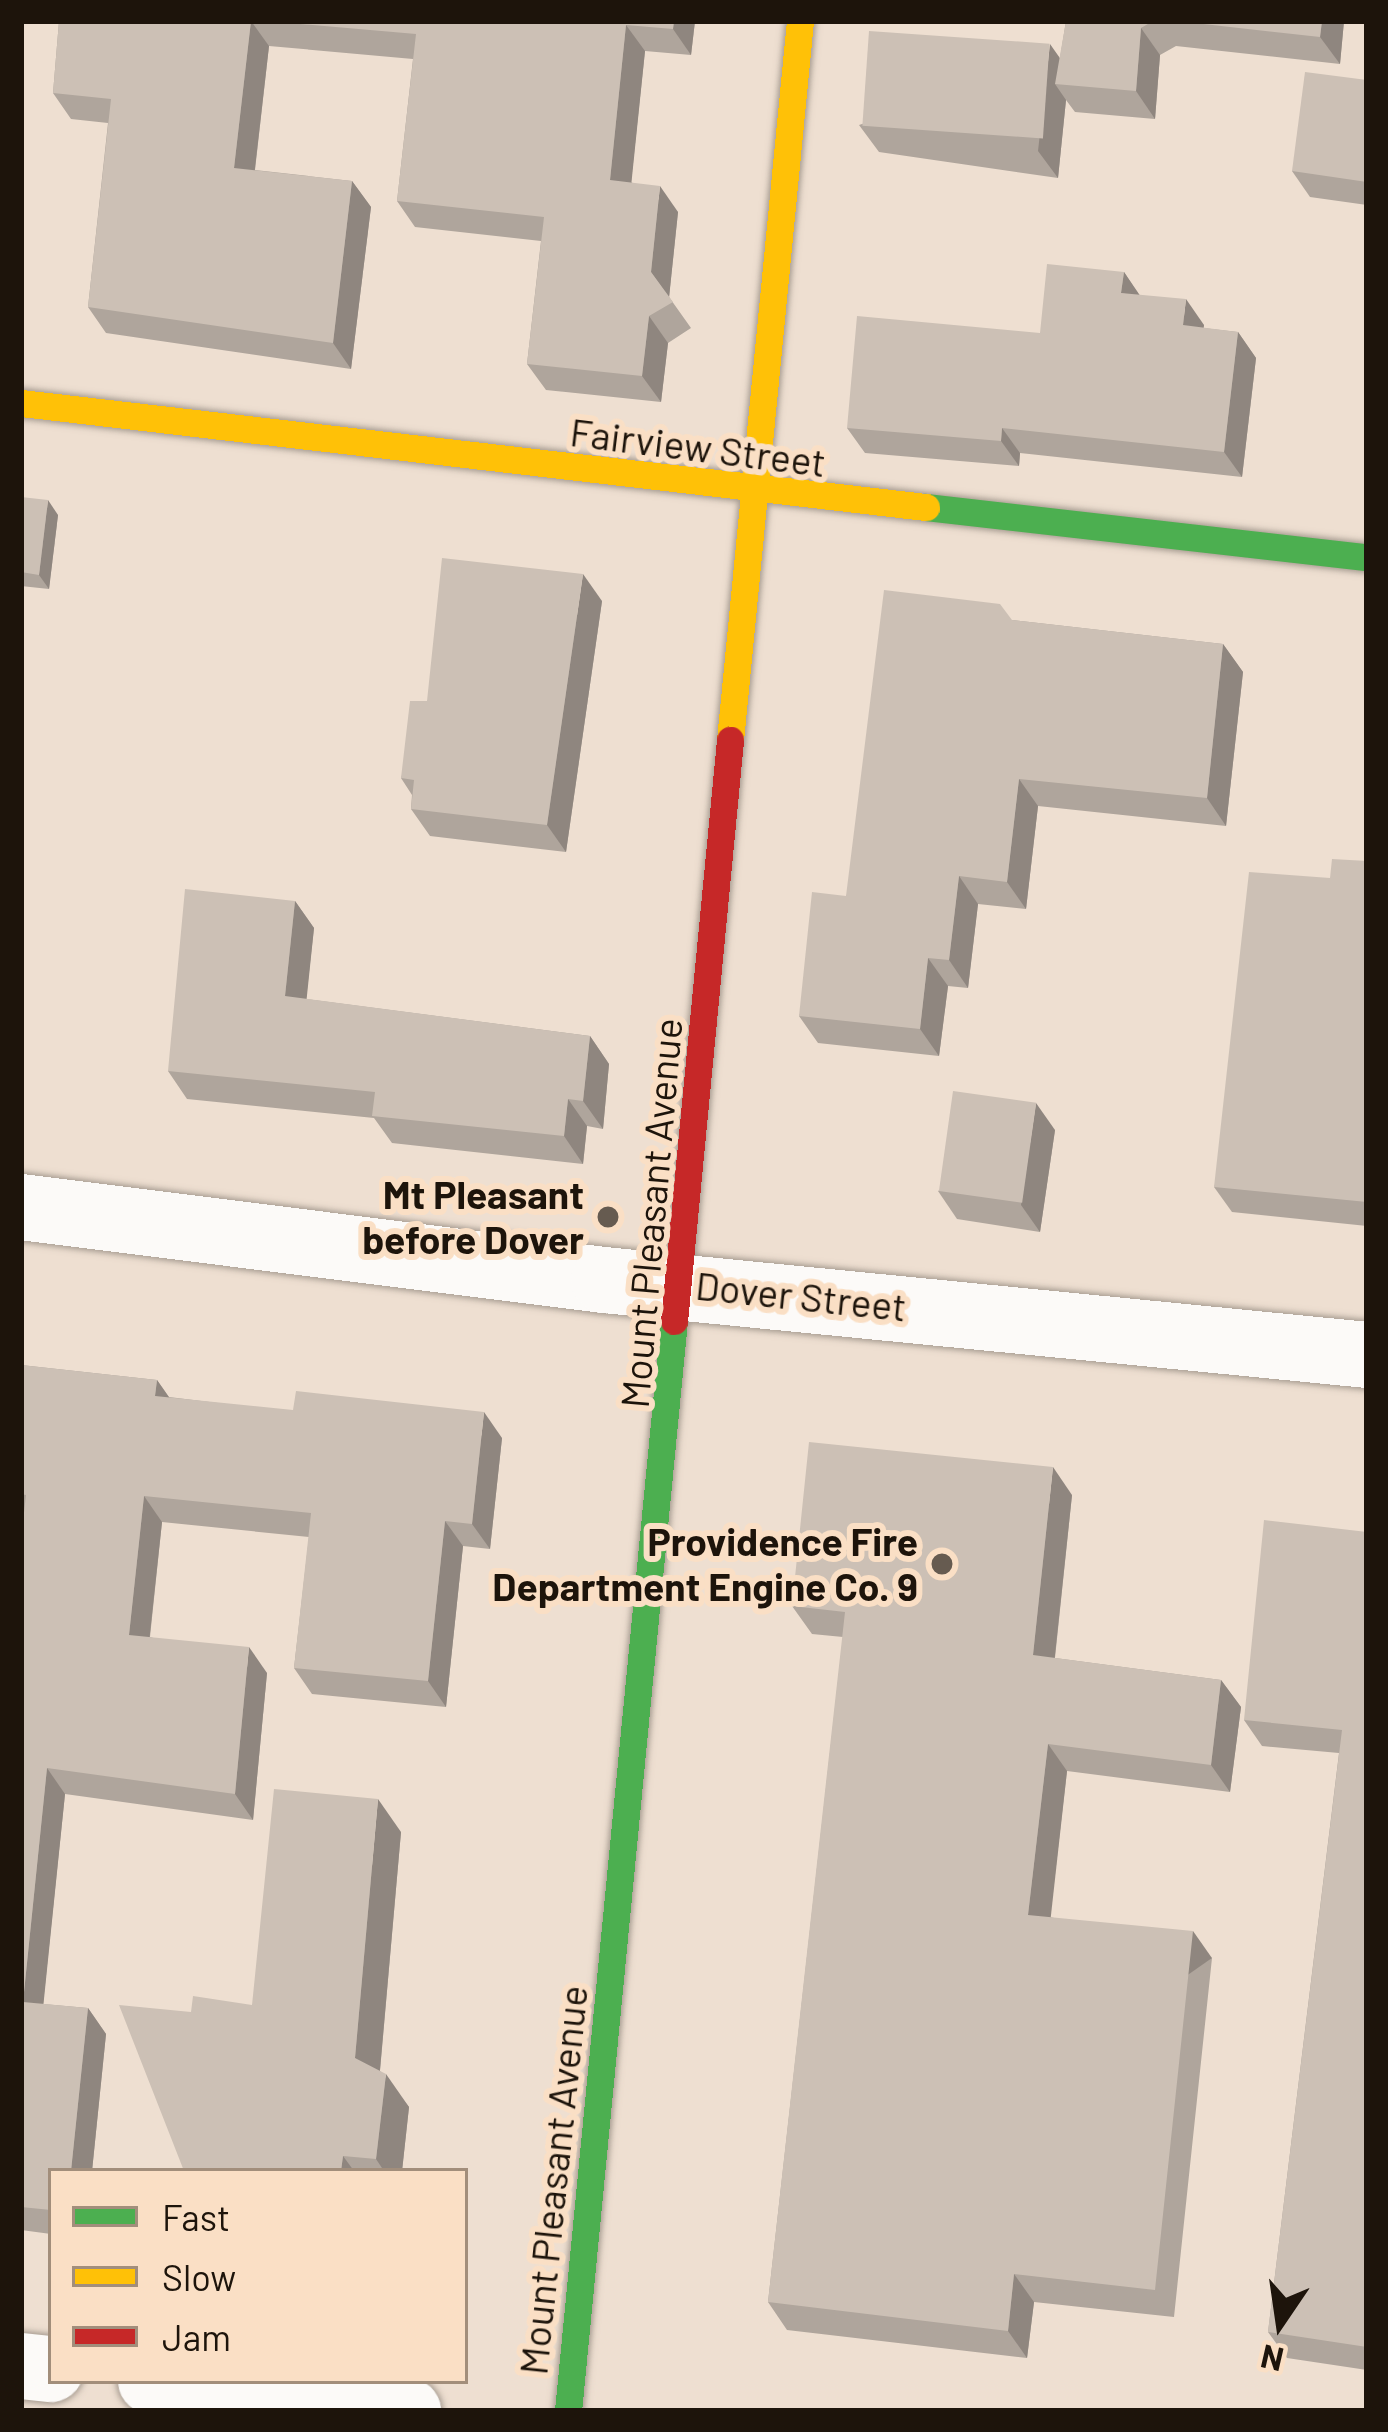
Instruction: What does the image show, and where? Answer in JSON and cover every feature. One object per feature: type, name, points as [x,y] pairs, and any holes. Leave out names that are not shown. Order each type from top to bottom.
[{"type":"main road","name":"Mount Pleasant Avenue","points":[[568,2411],[685,1284],[800,21]]},
{"type":"main road","name":"Fairview Street","points":[[21,403],[754,494],[1367,557]]},
{"type":"street","name":"Dover Street","points":[[21,1207],[685,1284],[1367,1355]]},
{"type":"street","points":[[177,2384],[408,2411]]},
{"type":"building","points":[[59,21],[251,21],[234,168],[352,181],[333,343],[88,307],[111,99],[53,93]]},
{"type":"building","points":[[265,21],[674,21],[673,29],[626,25],[610,180],[660,186],[651,272],[673,302],[649,316],[642,376],[527,364],[544,217],[397,201],[416,34]]},
{"type":"building","points":[[1066,21],[1153,21],[1141,28],[1136,91],[1055,84]]},
{"type":"building","points":[[1177,21],[1322,21],[1320,37]]},
{"type":"building","points":[[869,31],[1050,44],[1043,138],[862,126]]},
{"type":"building","points":[[1305,72],[1367,80],[1367,182],[1292,171]]},
{"type":"building","points":[[1047,264],[1124,272],[1121,293],[1186,299],[1183,325],[1238,332],[1224,452],[1002,428],[1001,441],[847,428],[857,316],[1040,333]]},
{"type":"building","points":[[21,497],[48,500],[39,575],[21,572]]},
{"type":"building","points":[[442,558],[583,574],[547,825],[411,809],[414,780],[401,778],[410,701],[427,701]]},
{"type":"building","points":[[884,590],[1000,604],[1012,620],[1223,644],[1207,798],[1019,779],[1007,882],[959,876],[949,960],[928,958],[920,1029],[799,1016],[812,892],[846,896]]},
{"type":"building","points":[[1332,859],[1367,861],[1367,1202],[1214,1187],[1249,872],[1330,878]]},
{"type":"building","points":[[185,889],[295,901],[285,996],[590,1036],[583,1101],[568,1099],[564,1136],[372,1116],[375,1092],[168,1071]]},
{"type":"building","points":[[953,1091],[1036,1103],[1022,1203],[939,1191]]},
{"type":"building","points":[[21,1365],[157,1380],[155,1396],[293,1410],[296,1391],[484,1412],[472,1524],[445,1521],[428,1681],[294,1668],[311,1513],[144,1496],[129,1635],[249,1647],[235,1794],[47,1768],[23,2002],[88,2008],[71,2168],[48,2168],[48,2210],[21,2207],[21,1539],[26,1495],[21,1494]]},
{"type":"building","points":[[809,1442],[1053,1467],[1033,1655],[1221,1680],[1211,1765],[1048,1744],[1028,1915],[1193,1931],[1155,2290],[1014,2274],[1008,2331],[768,2302],[845,1612],[792,1606]]},
{"type":"building","points":[[1264,1520],[1367,1532],[1367,2347],[1268,2332],[1342,1730],[1244,1720]]},
{"type":"building","points":[[274,1789],[378,1799],[355,2058],[386,2074],[376,2159],[343,2156],[341,2168],[183,2168],[119,2005],[191,2012],[193,1996],[252,2005]]},
{"type":"traffic: fast","points":[[926,507],[1367,557]]},
{"type":"traffic: fast","points":[[568,2411],[674,1321]]},
{"type":"traffic: slow","points":[[730,740],[800,21]]},
{"type":"traffic: slow","points":[[21,403],[926,507]]},
{"type":"traffic: jam","points":[[674,1321],[730,740]]},
{"type":"place","name":"Mt Pleasant before Dover","points":[[608,1217]]},
{"type":"place","name":"Providence Fire Department Engine Co. 9","points":[[942,1564]]}]
